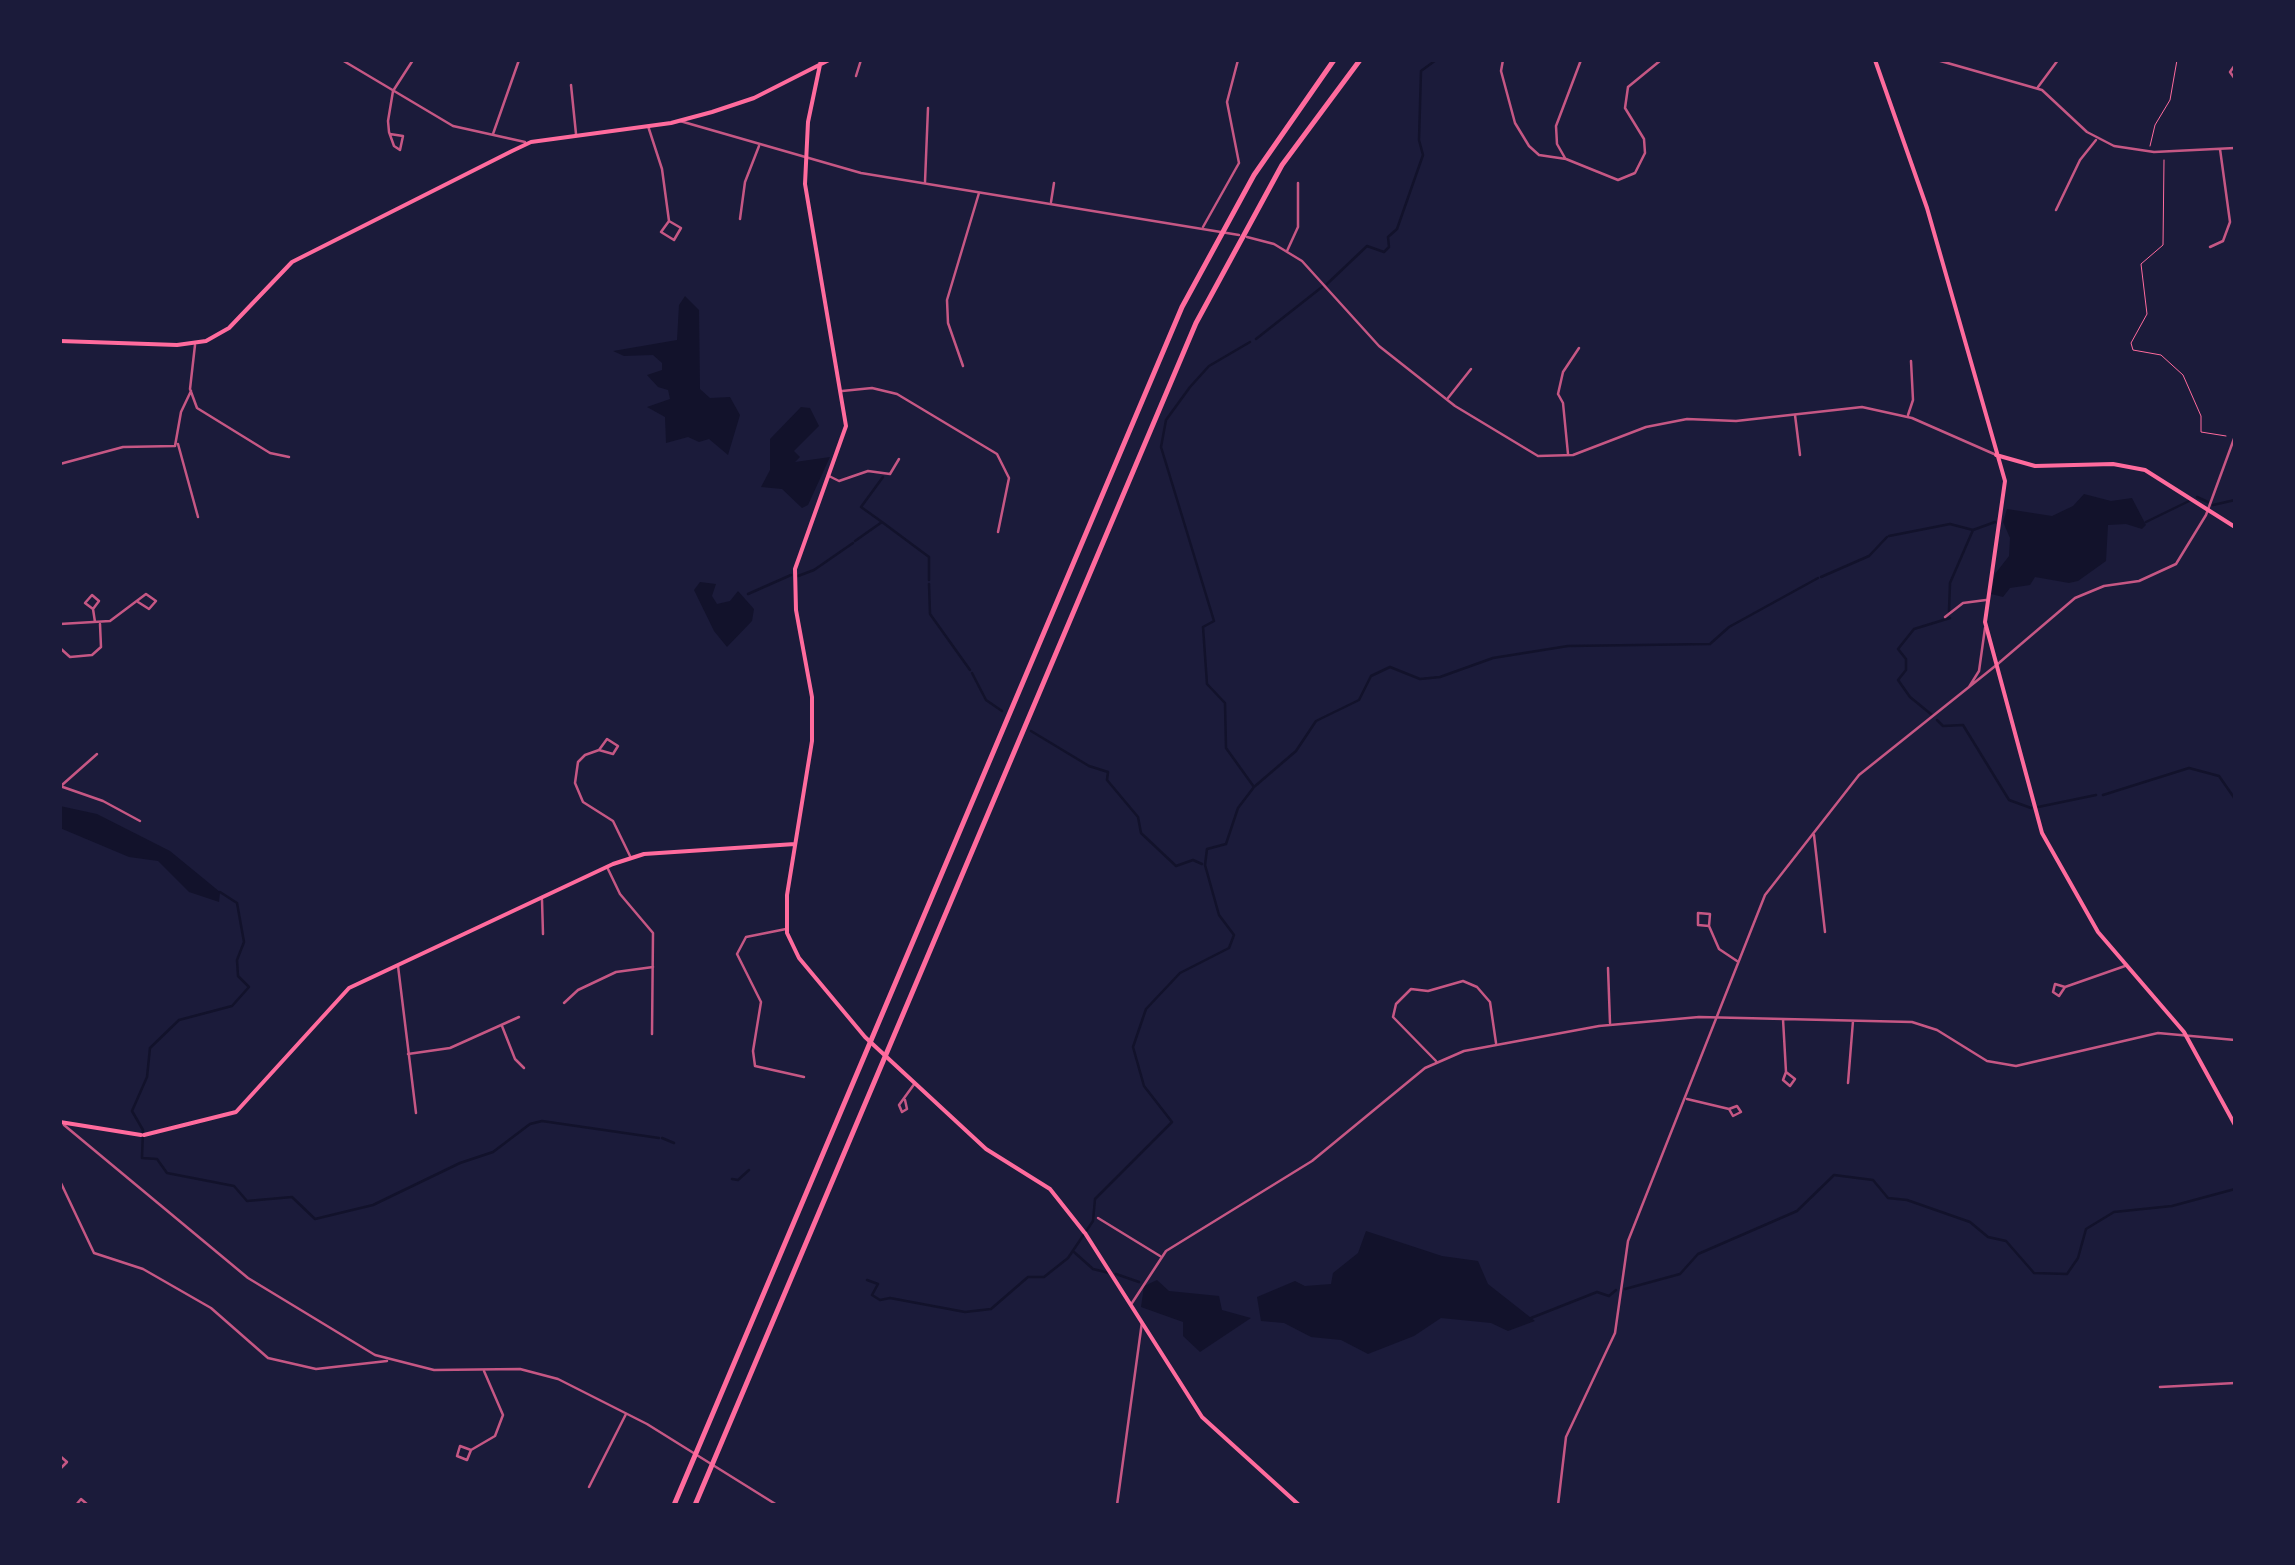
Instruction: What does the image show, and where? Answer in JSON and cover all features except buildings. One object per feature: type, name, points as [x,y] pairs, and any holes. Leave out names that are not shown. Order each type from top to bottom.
[{"type":"highway","points":[[674,1505],[1142,400],[1223,226],[1280,133],[1334,60]]},
{"type":"highway","points":[[695,1505],[1196,323],[1244,229],[1311,122],[1360,60]]},
{"type":"main road","points":[[60,341],[194,344],[229,328],[292,262],[508,152],[531,142],[680,120],[746,101],[830,60]]},
{"type":"main road","points":[[1876,61],[1927,208],[1996,455],[2004,495],[1985,622],[2042,834],[2098,932],[2184,1032],[2235,1126]]},
{"type":"main road","points":[[820,63],[804,160],[806,197],[842,392],[845,435],[795,569],[812,734],[786,930],[799,958],[866,1037],[986,1149],[1050,1189],[1085,1232],[1207,1424],[1299,1505]]},
{"type":"main road","points":[[1996,455],[2035,466],[2113,464],[2145,470],[2169,481],[2235,527]]},
{"type":"main road","points":[[60,1123],[142,1135],[239,1110],[346,990],[389,969],[631,857],[795,844]]},
{"type":"main road","points":[[782,846],[793,856]]},
{"type":"street","points":[[390,134],[393,91],[412,60]]},
{"type":"street","points":[[492,137],[519,60]]},
{"type":"street","points":[[856,76],[861,60]]},
{"type":"street","points":[[1203,228],[1239,163],[1227,102],[1238,60]]},
{"type":"street","points":[[1504,60],[1501,71],[1522,138],[1539,155],[1566,159],[1612,179],[1635,173],[1644,160],[1645,142],[1626,111],[1625,94],[1636,78],[1662,60]]},
{"type":"street","points":[[1566,159],[1558,144],[1556,126],[1581,60]]},
{"type":"street","points":[[1937,60],[2037,88],[2097,138],[2156,152],[2235,148]]},
{"type":"street","points":[[1973,69],[1976,60]]},
{"type":"street","points":[[2037,88],[2058,60]]},
{"type":"street","points":[[344,61],[454,126],[505,140],[531,142]]},
{"type":"street","points":[[2235,65],[2230,72],[2235,80]]},
{"type":"street","points":[[571,85],[576,136]]},
{"type":"street","points":[[925,183],[928,108]]},
{"type":"street","points":[[680,120],[804,160],[1261,240],[1287,251],[1319,277],[1361,331],[1448,400],[1526,450],[1546,457],[1568,455],[1646,427],[1687,419],[1736,421],[1862,407],[1908,417],[1996,455]]},
{"type":"street","points":[[648,125],[662,169],[669,220]]},
{"type":"street","points":[[2056,210],[2080,160],[2097,138]]},
{"type":"street","points":[[505,140],[508,152]]},
{"type":"street","points":[[740,219],[745,182],[759,146]]},
{"type":"street","points":[[2210,247],[2223,241],[2230,222],[2220,149]]},
{"type":"street","points":[[1051,203],[1054,183]]},
{"type":"street","points":[[1287,251],[1298,227],[1298,183]]},
{"type":"street","points":[[962,366],[950,330],[947,300],[980,193]]},
{"type":"street","points":[[194,344],[190,391],[181,412],[178,442],[198,517]]},
{"type":"street","points":[[1568,455],[1564,403],[1558,394],[1563,372],[1579,348]]},
{"type":"street","points":[[1908,417],[1913,400],[1911,361]]},
{"type":"street","points":[[1448,400],[1470,369]]},
{"type":"street","points":[[842,392],[872,388],[903,396],[997,454],[1009,478],[998,532]]},
{"type":"street","points":[[190,391],[203,414],[270,452],[288,457]]},
{"type":"street","points":[[1795,414],[1800,456]]},
{"type":"street","points":[[1558,1505],[1565,1441],[1614,1339],[1628,1241],[1767,892],[1863,771],[2076,598],[2104,586],[2166,571],[2187,551],[2208,511],[2235,437]]},
{"type":"street","points":[[60,464],[123,446],[169,448],[178,442]]},
{"type":"street","points":[[829,476],[839,481],[868,471],[889,474],[899,459]]},
{"type":"street","points":[[1945,617],[1966,602],[1986,600]]},
{"type":"street","points":[[60,624],[97,623],[123,615],[138,602]]},
{"type":"street","points":[[60,648],[70,657],[92,655],[102,646],[93,609]]},
{"type":"street","points":[[1964,692],[1979,672],[1985,622]]},
{"type":"street","points":[[600,750],[578,762],[575,783],[583,802],[613,821],[631,857]]},
{"type":"street","points":[[60,786],[98,754]]},
{"type":"street","points":[[60,786],[102,801],[140,821]]},
{"type":"street","points":[[1812,833],[1817,842],[1825,932]]},
{"type":"street","points":[[607,867],[620,894],[651,927],[655,967],[652,1034]]},
{"type":"street","points":[[542,896],[543,934]]},
{"type":"street","points":[[1708,926],[1720,951],[1739,961]]},
{"type":"street","points":[[786,930],[746,936],[737,954],[761,1002],[753,1050],[756,1066],[804,1077]]},
{"type":"street","points":[[398,966],[416,1112]]},
{"type":"street","points":[[2065,987],[2127,966]]},
{"type":"street","points":[[564,1003],[578,990],[616,972],[655,967]]},
{"type":"street","points":[[1608,968],[1610,1024]]},
{"type":"street","points":[[1436,1062],[1393,1017],[1396,1004],[1411,989],[1428,991],[1463,982],[1477,987],[1490,1002],[1496,1044]]},
{"type":"street","points":[[408,1054],[440,1052],[519,1017]]},
{"type":"street","points":[[1132,1304],[1161,1257],[1312,1162],[1436,1062],[1496,1044],[1610,1024],[1720,1017],[1853,1018],[1922,1024],[1987,1061],[2016,1066],[2142,1036],[2184,1032],[2235,1040]]},
{"type":"street","points":[[1784,1018],[1786,1072]]},
{"type":"street","points":[[1848,1084],[1853,1018]]},
{"type":"street","points":[[502,1026],[515,1059],[524,1068]]},
{"type":"street","points":[[905,1100],[915,1083]]},
{"type":"street","points":[[1686,1098],[1730,1109]]},
{"type":"street","points":[[60,1123],[248,1278],[387,1361],[412,1367],[530,1370],[576,1386],[626,1412],[777,1505]]},
{"type":"street","points":[[60,1181],[94,1254],[143,1269],[211,1308],[268,1358],[316,1370],[387,1361]]},
{"type":"street","points":[[1098,1218],[1161,1257]]},
{"type":"street","points":[[1118,1505],[1142,1320]]},
{"type":"street","points":[[471,1450],[496,1436],[504,1415],[483,1370]]},
{"type":"street","points":[[2160,1387],[2235,1383]]},
{"type":"street","points":[[590,1487],[626,1412]]},
{"type":"street","points":[[60,1456],[67,1462],[60,1469]]},
{"type":"street","points":[[76,1505],[81,1499],[88,1505]]},
{"type":"path","points":[[2177,60],[2170,100],[2149,140],[2164,157],[2164,245],[2141,264],[2148,314],[2130,343],[2133,350],[2161,355],[2182,375],[2201,416],[2201,432],[2235,437]]},
{"type":"shaded area","points":[[685,296],[699,310],[700,389],[710,398],[730,397],[740,415],[728,455],[709,439],[699,442],[688,437],[666,443],[665,417],[647,407],[670,399],[668,390],[658,387],[647,375],[662,370],[662,363],[653,355],[624,356],[613,351],[677,340],[679,305]]},
{"type":"shaded area","points":[[801,407],[810,408],[819,426],[794,451],[800,457],[795,462],[830,457],[808,505],[802,508],[782,489],[761,487],[770,470],[770,439]]},
{"type":"shaded area","points":[[2084,494],[2111,501],[2132,498],[2146,525],[2142,529],[2126,524],[2108,525],[2106,561],[2078,581],[2035,577],[2030,585],[2010,588],[2003,597],[1991,594],[1995,574],[2009,556],[2010,538],[2003,522],[2007,509],[2052,516],[2073,506]]},
{"type":"shaded area","points":[[700,582],[716,584],[712,596],[717,604],[730,601],[738,591],[754,609],[752,621],[727,647],[714,631],[694,590]]},
{"type":"shaded area","points":[[60,806],[97,814],[170,851],[220,892],[219,902],[189,892],[158,861],[129,857],[60,828]]},
{"type":"shaded area","points":[[1366,1231],[1442,1256],[1478,1261],[1488,1284],[1535,1321],[1508,1331],[1491,1323],[1441,1318],[1414,1336],[1368,1354],[1341,1340],[1311,1337],[1284,1323],[1261,1321],[1257,1297],[1295,1281],[1305,1286],[1331,1284],[1333,1273],[1358,1253]]},
{"type":"shaded area","points":[[1157,1280],[1169,1291],[1219,1296],[1222,1310],[1251,1318],[1200,1352],[1183,1336],[1183,1322],[1141,1307],[1144,1286]]},
{"type":"waterway","points":[[1327,284],[1367,246],[1384,252],[1389,247],[1388,237],[1397,229],[1423,155],[1419,140],[1421,71],[1436,60]]},
{"type":"waterway","points":[[1256,339],[1322,287]]},
{"type":"waterway","points":[[867,1280],[878,1284],[872,1295],[880,1300],[890,1298],[965,1312],[991,1309],[1028,1277],[1044,1277],[1068,1258],[1093,1221],[1095,1199],[1172,1122],[1144,1086],[1133,1047],[1146,1009],[1180,973],[1229,948],[1234,935],[1219,915],[1205,865],[1207,849],[1226,844],[1238,808],[1254,787],[1226,748],[1225,703],[1207,684],[1203,627],[1214,621],[1161,447],[1166,420],[1190,387],[1209,366],[1250,342]]},
{"type":"waterway","points":[[882,522],[861,507],[883,477]]},
{"type":"waterway","points":[[2197,497],[2208,502]]},
{"type":"waterway","points":[[2213,505],[2235,500]]},
{"type":"waterway","points":[[2146,522],[2189,501]]},
{"type":"waterway","points":[[855,541],[882,522],[929,557],[929,580]]},
{"type":"waterway","points":[[1889,536],[1950,524],[1973,530],[1995,522]]},
{"type":"waterway","points":[[1949,611],[1950,583],[1973,530]]},
{"type":"waterway","points":[[1821,577],[1869,556],[1887,537]]},
{"type":"waterway","points":[[798,576],[814,570],[853,543]]},
{"type":"waterway","points":[[748,594],[791,575]]},
{"type":"waterway","points":[[1254,787],[1296,751],[1316,721],[1359,700],[1371,676],[1390,667],[1420,679],[1440,677],[1493,658],[1568,646],[1710,644],[1729,627],[1818,578]]},
{"type":"waterway","points":[[929,584],[930,614],[970,670]]},
{"type":"waterway","points":[[1932,715],[1910,697],[1898,680],[1906,670],[1906,659],[1898,649],[1914,629],[1950,618]]},
{"type":"waterway","points":[[972,673],[986,700],[1002,711]]},
{"type":"waterway","points":[[1937,720],[1943,726],[1963,725],[2009,800],[2031,808]]},
{"type":"waterway","points":[[1031,731],[1089,766],[1108,772],[1107,780],[1138,817],[1141,833],[1176,866],[1193,860],[1202,864]]},
{"type":"waterway","points":[[2103,795],[2189,768],[2219,776],[2235,799]]},
{"type":"waterway","points":[[2038,807],[2096,795]]},
{"type":"waterway","points":[[220,892],[237,903],[244,942],[237,960],[238,976],[249,987],[232,1006],[179,1020],[150,1048],[147,1077],[132,1111],[143,1130],[142,1158],[157,1159],[167,1173],[234,1186],[247,1201],[292,1197],[315,1219],[373,1205],[460,1163],[493,1152],[530,1124],[542,1121],[659,1138]]},
{"type":"waterway","points":[[662,1138],[674,1143]]},
{"type":"waterway","points":[[732,1179],[738,1180],[749,1170]]},
{"type":"waterway","points":[[1625,1289],[1680,1274],[1698,1254],[1797,1211],[1834,1175],[1873,1180],[1888,1198],[1907,1200],[1970,1222],[1988,1237],[2006,1241],[2034,1273],[2067,1274],[2078,1258],[2086,1229],[2114,1212],[2172,1206],[2235,1189]]},
{"type":"waterway","points":[[1074,1252],[1093,1269],[1109,1273]]},
{"type":"waterway","points":[[1116,1274],[1139,1282]]},
{"type":"waterway","points":[[1531,1318],[1597,1292],[1609,1296],[1616,1290]]}]
